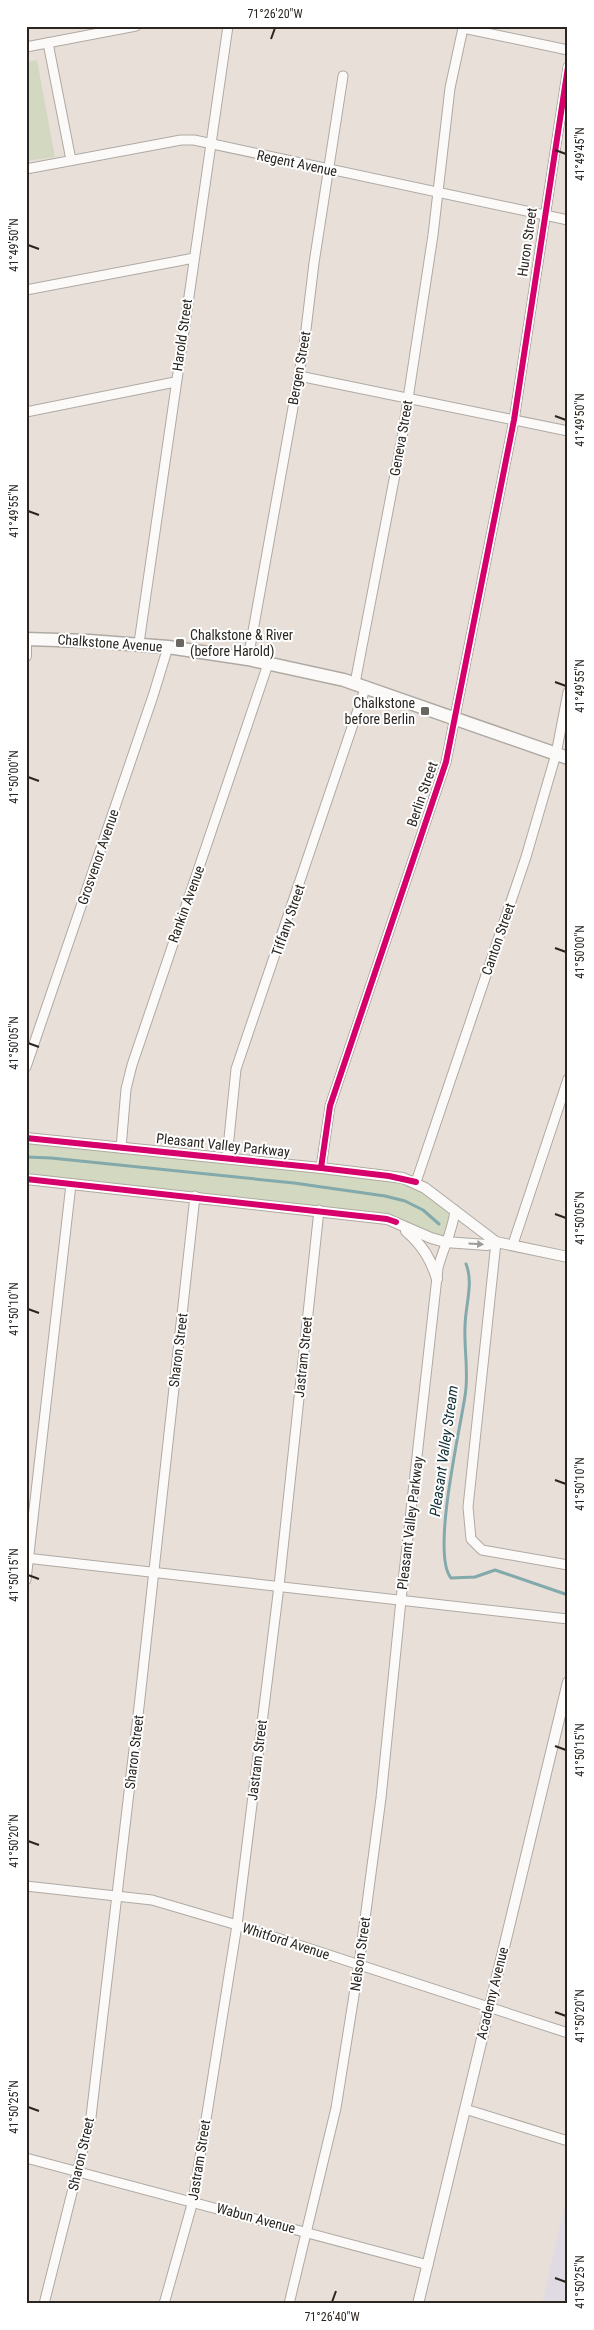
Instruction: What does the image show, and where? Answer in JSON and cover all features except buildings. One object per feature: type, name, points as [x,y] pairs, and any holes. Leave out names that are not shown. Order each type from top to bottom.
[{"type":"main road","name":"Chalkstone Avenue","points":[[26,641],[138,643],[248,659],[360,684],[455,720],[562,756]]},
{"type":"street","points":[[26,47],[136,26]]},
{"type":"street","name":"Harold Street","points":[[138,643],[228,26]]},
{"type":"street","name":"Geneva Street","points":[[360,684],[408,398],[438,192],[450,88],[463,28],[568,50]]},
{"type":"street","points":[[48,43],[71,160]]},
{"type":"street","name":"Huron Street","points":[[514,420],[568,67]]},
{"type":"street","name":"Bergen Street","points":[[248,659],[299,376],[344,76]]},
{"type":"street","name":"Regent Avenue","points":[[26,169],[181,140],[210,144],[568,220]]},
{"type":"street","points":[[26,290],[194,258]]},
{"type":"street","points":[[299,376],[568,431]]},
{"type":"street","points":[[26,412],[175,382]]},
{"type":"street","name":"Berlin Street","points":[[321,1168],[330,1106],[446,762],[514,420]]},
{"type":"street","points":[[26,641],[26,656]]},
{"type":"street","name":"Grosvenor Avenue","points":[[26,1067],[141,731],[168,646]]},
{"type":"street","name":"Rankin Avenue","points":[[121,1148],[126,1089],[132,1065],[268,664]]},
{"type":"street","name":"Tiffany Street","points":[[227,1158],[236,1069],[360,684]]},
{"type":"street","name":"Canton Street","points":[[416,1182],[562,756],[568,692]]},
{"type":"street","points":[[513,1244],[568,1079]]},
{"type":"street","name":"Pleasant Valley Parkway","points":[[26,1138],[389,1176],[416,1182],[496,1242]]},
{"type":"street","points":[[26,1179],[195,1196],[386,1219],[445,1242],[487,1245],[496,1242],[513,1244],[568,1257]]},
{"type":"street","points":[[26,1580],[71,1184]]},
{"type":"street","name":"Sharon Street","points":[[44,2304],[91,2117],[195,1196]]},
{"type":"street","name":"Jastram Street","points":[[164,2304],[193,2201],[237,1925],[279,1586],[319,1210]]},
{"type":"street","name":"Pleasant Valley Parkway","points":[[455,1210],[450,1235],[445,1242],[437,1279],[401,1600],[568,1619]]},
{"type":"street","name":"Pleasant Valley Parkway","points":[[396,1222],[424,1249],[431,1261],[437,1279]]},
{"type":"street","points":[[496,1242],[468,1507],[471,1539],[482,1550],[568,1565]]},
{"type":"street","points":[[27,1558],[401,1600]]},
{"type":"street","name":"Nelson Street","points":[[289,2304],[308,2232],[336,2108],[381,1798],[401,1600]]},
{"type":"street","name":"Academy Avenue","points":[[418,2304],[489,2007],[564,1713],[568,1682]]},
{"type":"street","name":"Whitford Avenue","points":[[26,1886],[152,1900],[237,1925],[568,2033]]},
{"type":"street","points":[[464,2109],[568,2141]]},
{"type":"street","name":"Wabun Avenue","points":[[26,2158],[78,2170],[428,2265]]},
{"type":"shaded area","points":[[565,2204],[568,2205],[568,2304],[542,2304]]},
{"type":"green space","points":[[37,60],[55,157],[26,161],[26,62]]},
{"type":"green space","points":[[26,1140],[416,1182],[455,1210],[445,1242],[403,1220],[26,1180]]},
{"type":"waterway","name":"Pleasant Valley Stream","points":[[26,1157],[294,1183],[385,1196],[405,1201],[423,1210],[439,1224]]},
{"type":"waterway","name":"Pleasant Valley Stream","points":[[466,1264],[469,1279],[465,1319],[466,1388],[445,1519],[444,1544],[446,1565],[451,1578],[475,1577],[495,1570],[568,1595]]},
{"type":"cycle path","points":[[321,1168],[330,1106],[446,762],[514,420],[568,67]]},
{"type":"cycle path","points":[[26,1138],[321,1168],[389,1176],[416,1182]]},
{"type":"cycle path","points":[[26,1179],[387,1219],[396,1222]]},
{"type":"place","name":"Chalkstone & River (before Harold)","points":[[180,643]]},
{"type":"place","name":"Chalkstone before Berlin","points":[[425,711]]}]
